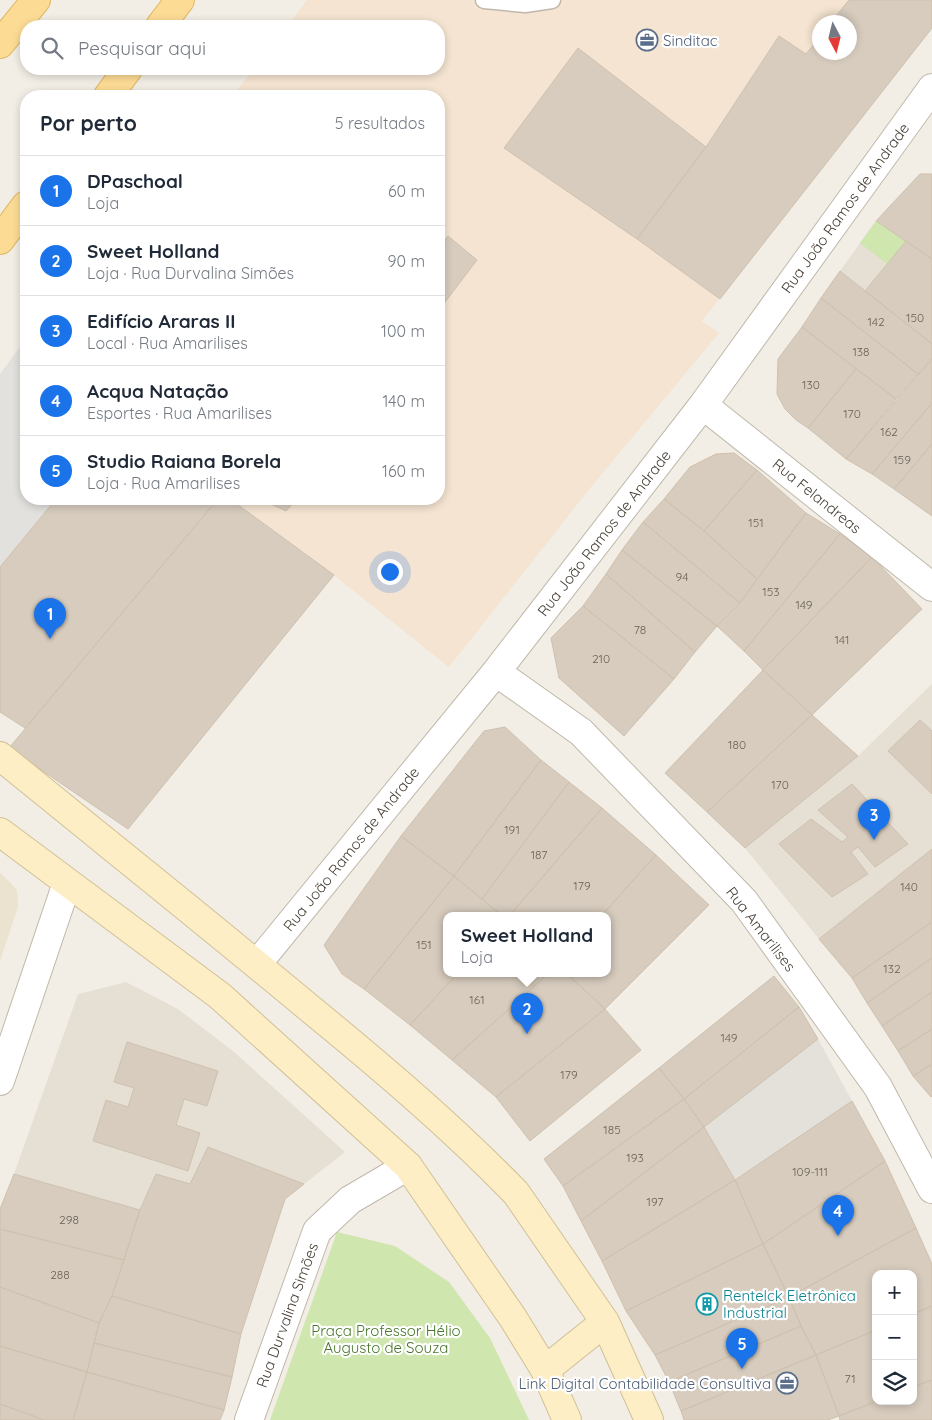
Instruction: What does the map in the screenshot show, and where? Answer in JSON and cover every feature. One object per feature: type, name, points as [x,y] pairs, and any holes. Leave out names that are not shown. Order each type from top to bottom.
[{"type":"main road","points":[[0,44],[36,0]]},
{"type":"main road","points":[[165,20],[180,0]]},
{"type":"main road","points":[[112,90],[124,75]]},
{"type":"main road","points":[[0,240],[20,213]]},
{"type":"main road","points":[[0,756],[257,964],[416,1096],[462,1138],[516,1193],[605,1322],[649,1420]]},
{"type":"main road","points":[[0,832],[220,996],[408,1166],[513,1318],[545,1370],[567,1420]]},
{"type":"main road","points":[[545,1370],[605,1322]]},
{"type":"street","name":"Rua João Ramos de Andrade","points":[[257,964],[496,672],[703,405],[927,105]]},
{"type":"street","name":"Rua Felandreas","points":[[703,405],[932,587]]},
{"type":"street","name":"Rua Amarilises","points":[[496,672],[581,732],[744,901],[878,1087],[932,1188]]},
{"type":"street","points":[[0,1081],[68,883]]},
{"type":"street","name":"Rua Durvalina Simões","points":[[248,1420],[317,1231],[350,1200],[408,1166]]},
{"type":"lane","points":[[484,0],[525,4],[552,0]]},
{"type":"shaded area","points":[[307,0],[932,0],[932,28],[702,321],[719,333],[591,487],[449,667],[334,575],[238,505],[445,505],[445,90],[237,90],[249,75],[445,75],[445,20],[292,20]]},
{"type":"shaded area","points":[[876,221],[932,259],[932,344],[840,271]]},
{"type":"shaded area","points":[[20,347],[20,505],[51,505],[0,567],[0,374]]},
{"type":"shaded area","points":[[932,684],[932,849],[819,939],[745,848],[858,756]]},
{"type":"shaded area","points":[[0,873],[17,891],[18,907],[0,961]]},
{"type":"shaded area","points":[[126,982],[178,1009],[233,1051],[345,1152],[285,1199],[241,1334],[140,1210],[14,1174],[78,994]]},
{"type":"shaded area","points":[[818,1039],[852,1101],[735,1180],[704,1127]]},
{"type":"green space","points":[[876,221],[906,241],[887,264],[860,243]]},
{"type":"green space","name":"Praça Professor Hélio Augusto de Souza","points":[[337,1232],[395,1246],[449,1282],[490,1338],[529,1420],[270,1420]]},
{"type":"building","points":[[849,0],[932,0],[932,28],[720,299],[637,239],[706,147],[779,36],[806,54],[812,47],[812,60],[857,60],[857,15],[837,15]]},
{"type":"building","points":[[578,48],[706,147],[637,239],[504,148]]},
{"type":"building","points":[[920,174],[932,174],[932,259],[876,221]]},
{"type":"building","points":[[448,236],[477,260],[445,302],[445,240]]},
{"type":"building","points":[[906,241],[932,259],[932,344],[865,291]]},
{"type":"building","points":[[840,271],[932,344],[932,359],[918,374],[821,298]]},
{"type":"building","points":[[821,298],[918,374],[896,399],[802,327]]},
{"type":"building","points":[[802,327],[856,369],[808,428],[785,409],[777,394],[778,359]]},
{"type":"building","points":[[932,359],[932,403],[872,474],[846,459]]},
{"type":"building","points":[[856,369],[896,399],[846,459],[808,428]]},
{"type":"building","points":[[932,403],[932,444],[894,489],[872,474]]},
{"type":"building","points":[[932,444],[932,516],[894,489]]},
{"type":"building","points":[[734,453],[757,470],[704,531],[664,499],[690,467],[716,454]]},
{"type":"building","points":[[757,470],[806,513],[757,579],[704,531]]},
{"type":"building","points":[[664,499],[704,531],[757,579],[740,603],[643,522]]},
{"type":"building","points":[[51,505],[213,505],[25,728],[0,712],[0,567]]},
{"type":"building","points":[[213,505],[238,505],[334,575],[128,829],[9,748]]},
{"type":"building","points":[[273,505],[292,505],[286,511]]},
{"type":"building","points":[[806,513],[840,534],[744,651],[717,626],[740,603]]},
{"type":"building","points":[[643,522],[740,603],[717,626],[622,550]]},
{"type":"building","points":[[840,534],[872,557],[763,670],[744,651]]},
{"type":"building","points":[[622,550],[717,626],[695,652],[606,574]]},
{"type":"building","points":[[872,557],[922,609],[812,715],[763,670]]},
{"type":"building","points":[[606,574],[695,652],[674,679],[583,606]]},
{"type":"building","points":[[583,606],[674,679],[624,736],[559,678],[551,638]]},
{"type":"building","points":[[763,670],[812,715],[707,812],[665,773]]},
{"type":"building","points":[[812,715],[858,756],[745,848],[707,812]]},
{"type":"building","points":[[920,720],[932,731],[932,794],[888,751]]},
{"type":"building","points":[[505,727],[541,760],[454,876],[401,836],[484,731]]},
{"type":"building","points":[[541,760],[569,782],[482,899],[454,876]]},
{"type":"building","points":[[569,782],[602,808],[513,912],[497,912],[482,899]]},
{"type":"building","points":[[852,784],[908,844],[875,867],[858,847],[851,852],[868,874],[832,897],[779,844],[811,819],[842,842],[848,837],[818,810]]},
{"type":"building","points":[[602,808],[656,855],[605,912],[513,912]]},
{"type":"building","points":[[401,836],[454,876],[364,989],[342,974],[324,945]]},
{"type":"building","points":[[932,849],[932,922],[852,978],[819,939]]},
{"type":"building","points":[[656,855],[709,905],[605,1009],[570,977],[611,977],[611,912],[605,912]]},
{"type":"building","points":[[454,876],[497,912],[443,912],[443,977],[454,977],[410,1025],[364,989]]},
{"type":"building","points":[[932,922],[932,958],[867,1003],[852,978]]},
{"type":"building","points":[[932,958],[932,992],[882,1026],[867,1003]]},
{"type":"building","points":[[774,976],[799,1007],[684,1099],[659,1068]]},
{"type":"building","points":[[454,977],[545,977],[452,1060],[410,1025]]},
{"type":"building","points":[[545,977],[570,977],[605,1009],[496,1097],[452,1060]]},
{"type":"building","points":[[932,992],[932,1029],[898,1051],[882,1026]]},
{"type":"building","points":[[799,1007],[818,1039],[704,1127],[684,1099]]},
{"type":"building","points":[[605,1009],[641,1050],[530,1141],[496,1097]]},
{"type":"building","points":[[932,1029],[932,1064],[913,1076],[898,1051]]},
{"type":"building","points":[[127,1042],[218,1071],[207,1106],[184,1099],[176,1125],[200,1133],[188,1171],[93,1141],[106,1100],[128,1107],[134,1088],[114,1082]]},
{"type":"building","points":[[932,1064],[932,1096],[931,1097],[913,1076]]},
{"type":"building","points":[[659,1068],[684,1099],[563,1186],[544,1159]]},
{"type":"building","points":[[684,1099],[704,1127],[581,1221],[563,1186]]},
{"type":"building","points":[[852,1101],[885,1161],[763,1244],[735,1180]]},
{"type":"building","points":[[704,1127],[735,1180],[602,1261],[581,1221]]},
{"type":"building","points":[[208,1147],[304,1184],[285,1199],[241,1334],[112,1296],[140,1210],[156,1174],[190,1184]]},
{"type":"building","points":[[885,1161],[916,1228],[789,1297],[763,1244]]},
{"type":"building","points":[[14,1174],[140,1210],[124,1260],[0,1229],[0,1209]]},
{"type":"building","points":[[735,1180],[763,1244],[626,1311],[602,1261]]},
{"type":"building","points":[[916,1228],[932,1264],[932,1306],[917,1312],[917,1270],[872,1270],[872,1332],[816,1355],[789,1297]]},
{"type":"building","points":[[0,1229],[124,1260],[112,1296],[99,1323],[0,1287]]},
{"type":"building","name":"Rentelck Eletrônica Industrial","points":[[763,1244],[789,1297],[655,1355],[626,1311]]},
{"type":"building","points":[[0,1287],[99,1323],[87,1372],[0,1346]]},
{"type":"building","points":[[112,1296],[241,1334],[232,1377],[94,1343],[99,1323]]},
{"type":"building","points":[[789,1297],[801,1326],[669,1382],[655,1355]]},
{"type":"building","points":[[932,1306],[932,1380],[917,1386],[917,1315],[917,1312]]},
{"type":"building","points":[[801,1326],[816,1355],[681,1411],[669,1382]]},
{"type":"building","points":[[872,1332],[872,1403],[839,1416],[816,1355]]},
{"type":"building","points":[[94,1343],[232,1377],[224,1410],[87,1372]]},
{"type":"building","points":[[0,1346],[87,1372],[73,1420],[44,1420],[0,1404]]},
{"type":"building","name":"Link Digital Contabilidade Consultiva","points":[[816,1355],[839,1416],[828,1420],[684,1420],[681,1411]]},
{"type":"building","points":[[87,1372],[224,1410],[220,1420],[73,1420]]},
{"type":"building","points":[[932,1380],[932,1420],[840,1420],[839,1416],[872,1403],[872,1405],[917,1405],[917,1386]]},
{"type":"building","points":[[0,1404],[44,1420],[0,1420]]},
{"type":"place","name":"Sinditac","points":[[647,40]]},
{"type":"place","name":"DPaschoal","points":[[50,639]]},
{"type":"place","name":"Edifício Araras II","points":[[874,840]]},
{"type":"place","name":"Sweet Holland","points":[[527,1034]]},
{"type":"place","name":"Acqua Natação","points":[[838,1236]]},
{"type":"place","name":"Rentelck Eletrônica Industrial","points":[[707,1304]]},
{"type":"place","name":"Studio Raiana Borela","points":[[742,1369]]},
{"type":"place","name":"Link Digital Contabilidade Consultiva","points":[[787,1383]]}]
